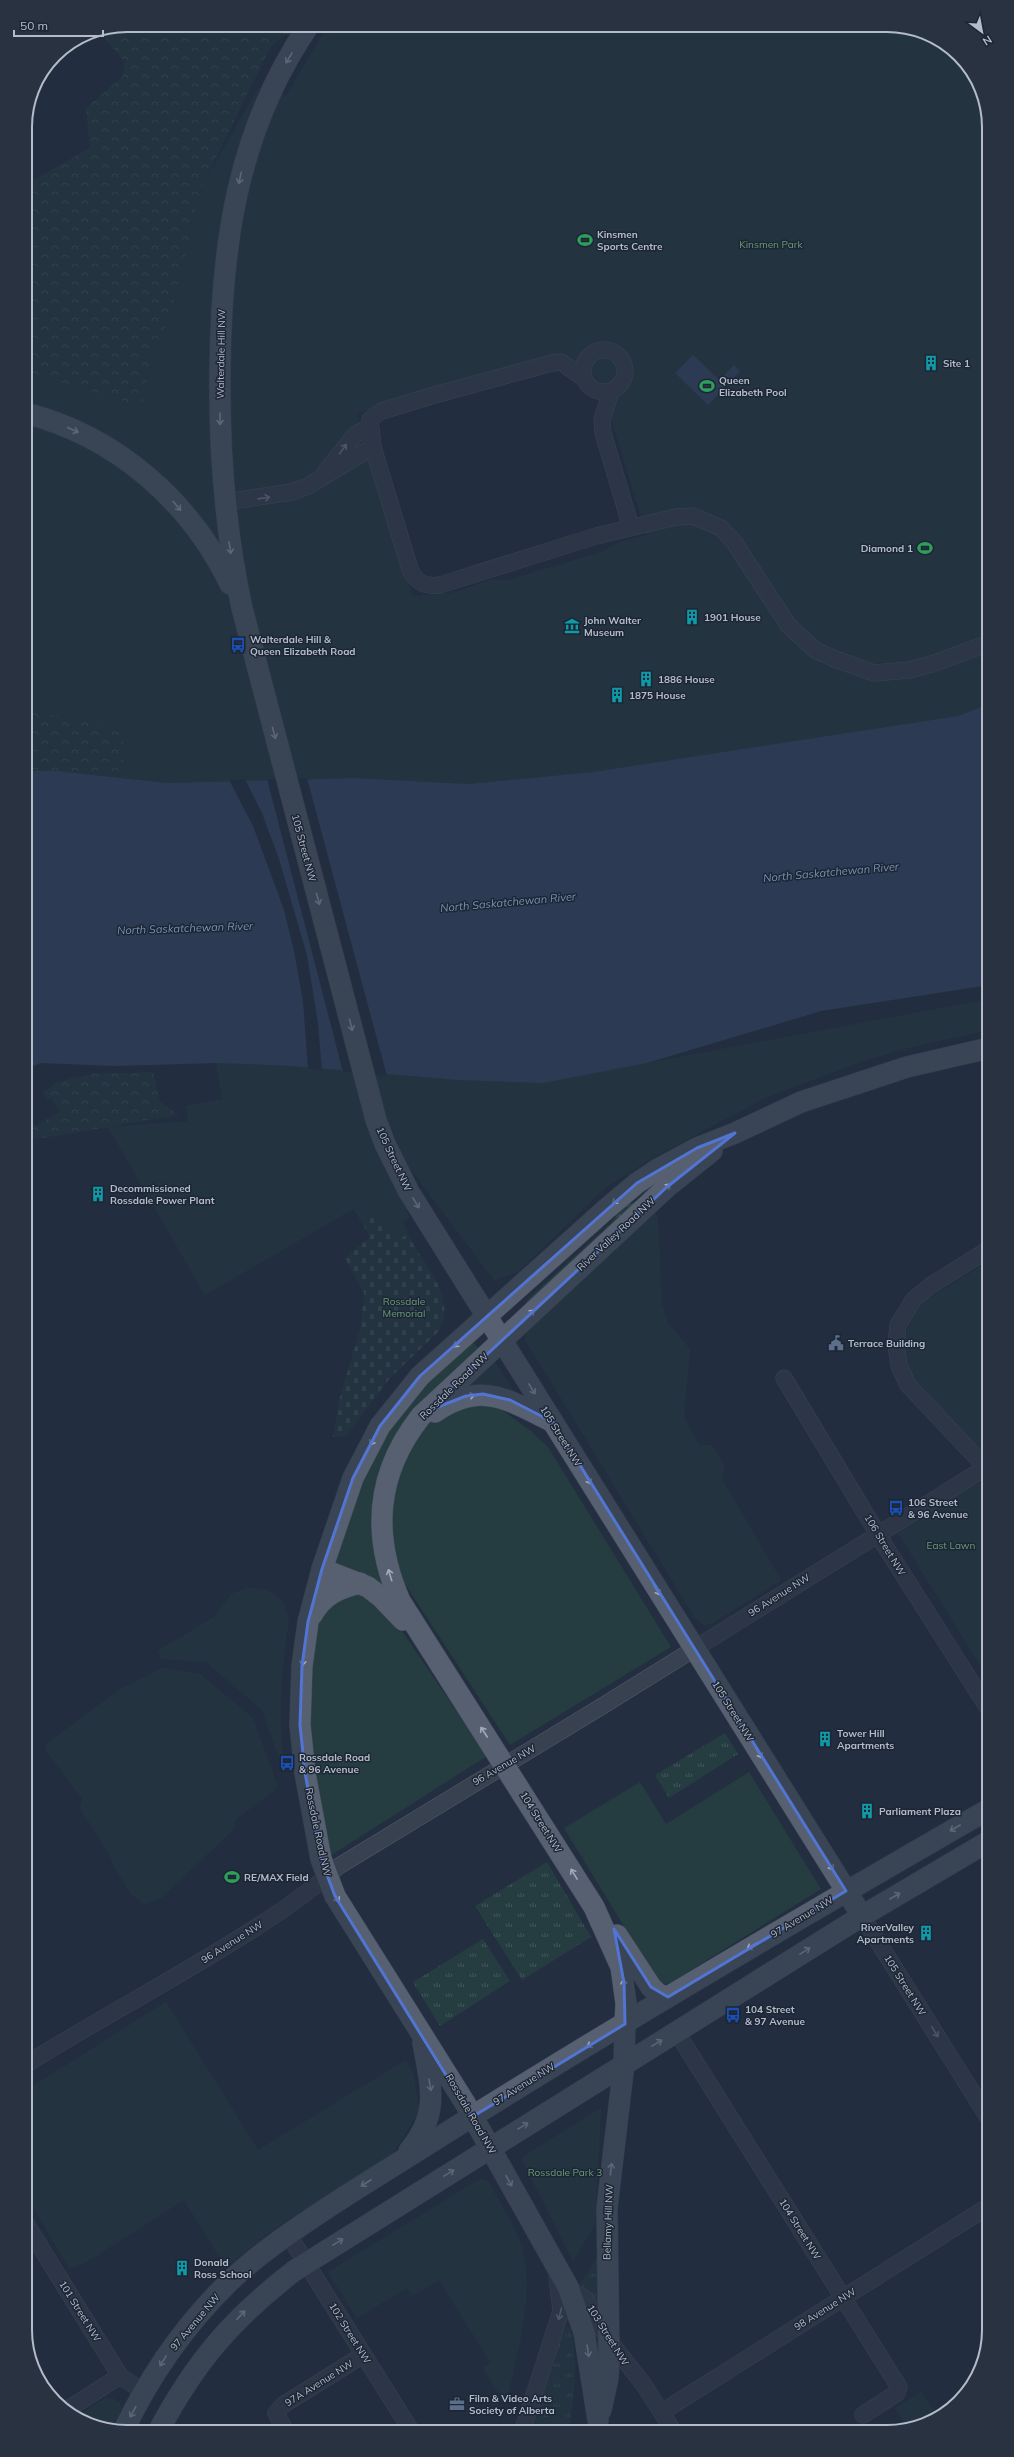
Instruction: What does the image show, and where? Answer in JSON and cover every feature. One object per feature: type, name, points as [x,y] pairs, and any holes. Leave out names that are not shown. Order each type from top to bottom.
[{"type":"main road","name":"Walterdale Hill NW","points":[[264,695],[242,608],[230,550],[225,502],[220,443],[220,342],[223,282],[230,230],[241,173],[251,141],[274,83],[305,32]]},
{"type":"main road","points":[[32,415],[60,424],[91,438],[122,455],[142,470],[174,502],[202,536],[223,569],[242,608]]},
{"type":"main road","name":"105 Street NW","points":[[264,695],[376,1120],[385,1144],[409,1192],[862,1916]]},
{"type":"main road","name":"River Valley Road NW","points":[[487,1317],[637,1183],[697,1148],[735,1133],[808,1100],[907,1067],[982,1050]]},
{"type":"main road","name":"River Valley Road NW","points":[[501,1340],[667,1187],[735,1133]]},
{"type":"main road","name":"Rossdale Road NW","points":[[487,1317],[420,1376],[380,1426],[352,1478],[322,1569],[308,1622],[302,1666],[300,1725],[305,1773],[327,1877],[335,1896],[422,2033],[472,2116],[554,2262]]},
{"type":"main road","name":"Rossdale Road NW","points":[[420,1634],[395,1590],[386,1561],[382,1534],[382,1509],[385,1482],[399,1448],[411,1428],[438,1398],[501,1340]]},
{"type":"main road","points":[[411,1428],[453,1401],[466,1396],[483,1394],[510,1400],[553,1422]]},
{"type":"main road","points":[[322,1569],[360,1583],[381,1597],[420,1634]]},
{"type":"main road","points":[[308,1622],[316,1608],[329,1594],[345,1587],[360,1583]]},
{"type":"main road","name":"104 Street NW","points":[[420,1634],[505,1765],[594,1907],[621,1967],[626,2003],[625,2024]]},
{"type":"main road","name":"97 Avenue NW","points":[[127,2425],[144,2392],[167,2355],[194,2320],[229,2282],[288,2234],[472,2116],[625,2024],[668,1996],[982,1813]]},
{"type":"main road","points":[[162,2425],[174,2401],[215,2344],[248,2307],[305,2263],[862,1916],[982,1846]]},
{"type":"main road","points":[[594,1907],[626,1946],[651,1988],[658,1994],[668,1996]]},
{"type":"main road","name":"Bellamy Hill NW","points":[[597,2425],[608,2378],[606,2240],[608,2201],[624,2064],[625,2024]]},
{"type":"main road","points":[[399,2162],[420,2138],[431,2110],[432,2091],[422,2033]]},
{"type":"main road","name":"Bellamy Hill NW","points":[[554,2262],[568,2287],[584,2332],[597,2425]]},
{"type":"street","points":[[563,364],[573,358],[609,350],[615,353],[624,363],[624,376],[617,388],[611,391],[597,391],[591,387],[585,379],[563,364],[561,362],[545,365],[382,411],[370,419],[373,446],[410,569],[417,580],[427,586],[451,582],[540,553],[630,527],[676,516],[693,516],[716,525],[734,542],[780,616],[815,650],[874,673],[920,668],[982,645]]},
{"type":"street","points":[[585,379],[583,368],[586,361],[596,352]]},
{"type":"street","points":[[611,391],[602,419],[603,433],[630,527]]},
{"type":"street","points":[[321,478],[346,444],[360,431],[370,426]]},
{"type":"street","points":[[225,502],[292,492],[321,478],[373,446]]},
{"type":"street","points":[[982,1253],[930,1286],[914,1298],[902,1316],[896,1340],[899,1366],[908,1385],[982,1465]]},
{"type":"street","name":"106 Street NW","points":[[784,1378],[878,1533],[982,1699]]},
{"type":"street","name":"96 Avenue NW","points":[[32,2061],[79,2032],[136,2001],[263,1923],[346,1862],[694,1649],[878,1533],[982,1473]]},
{"type":"street","name":"105 Street NW","points":[[862,1916],[982,2108]]},
{"type":"street","name":"104 Street NW","points":[[676,2031],[842,2299],[899,2387],[897,2393],[863,2415]]},
{"type":"street","name":"98 Avenue NW","points":[[662,2412],[982,2210]]},
{"type":"street","name":"101 Street NW","points":[[32,2233],[120,2376],[144,2392]]},
{"type":"street","name":"102 Street NW","points":[[288,2234],[408,2425]]},
{"type":"street","name":"Rossdale Road NW","points":[[524,2425],[562,2311],[554,2262]]},
{"type":"street","name":"103 Street NW","points":[[568,2287],[585,2299],[608,2339],[644,2385],[670,2425]]},
{"type":"street","name":"103 Street NW","points":[[608,2308],[614,2329],[636,2364],[644,2385]]},
{"type":"street","name":"97A Avenue NW","points":[[282,2425],[276,2413],[282,2405],[364,2355]]},
{"type":"street","points":[[72,2407],[120,2376]]},
{"type":"highlighted area","points":[[735,1133],[667,1187],[425,1412],[466,1396],[483,1394],[510,1400],[553,1422],[846,1891],[668,1997],[651,1987],[614,1929],[624,1983],[625,2024],[472,2117],[335,1896],[321,1859],[305,1773],[300,1725],[302,1666],[308,1622],[322,1569],[353,1478],[380,1426],[420,1376],[637,1183],[697,1148]]},
{"type":"green space","points":[[121,32],[288,32],[271,46],[203,184],[170,318],[152,355],[143,402],[133,404],[52,380],[32,378],[32,181],[90,148],[86,108],[123,76],[125,62],[103,35]]},
{"type":"green space","name":"Kinsmen Park","points":[[324,32],[893,32],[912,35],[923,39],[945,52],[962,69],[972,85],[980,108],[982,127],[982,707],[958,716],[593,772],[468,784],[354,778],[167,783],[123,778],[123,729],[32,710],[32,378],[52,380],[133,404],[143,402],[152,355],[170,318],[203,184],[259,87],[286,96]],"holes":[[[550,356],[572,362],[590,371],[600,383],[647,535],[619,542],[605,551],[509,580],[493,579],[451,593],[412,596],[357,413]]]},
{"type":"green space","points":[[32,710],[123,729],[123,778],[57,771],[32,771]]},
{"type":"green space","points":[[982,1000],[982,1032],[908,1048],[863,1061],[767,1097],[656,1156],[606,1187],[518,1272],[494,1280],[406,1163],[405,1204],[409,1218],[403,1221],[408,1234],[395,1241],[395,1236],[391,1227],[385,1221],[373,1213],[361,1221],[353,1209],[205,1295],[108,1127],[188,1121],[186,1106],[222,1099],[216,1063],[291,1066],[457,1080],[551,1081]]},
{"type":"green space","points":[[153,1072],[160,1102],[179,1115],[32,1140],[32,1121],[35,1126],[60,1112],[52,1098],[47,1099],[43,1093],[57,1082],[92,1074]]},
{"type":"green space","points":[[640,1200],[528,1303],[526,1301],[609,1225],[622,1209],[629,1204]]},
{"type":"green space","name":"Rossdale Memorial","points":[[373,1213],[391,1227],[395,1240],[408,1234],[436,1280],[444,1305],[444,1317],[439,1331],[390,1378],[346,1436],[333,1437],[339,1401],[361,1326],[364,1293],[345,1258],[370,1237],[361,1221]]},
{"type":"green space","points":[[654,1213],[658,1216],[662,1304],[668,1323],[690,1349],[684,1417],[699,1445],[712,1445],[724,1465],[723,1481],[781,1580],[711,1624],[704,1625],[695,1618],[526,1341],[524,1331]]},
{"type":"green space","points":[[982,1265],[982,1452],[942,1412],[919,1385],[905,1363],[905,1337],[915,1314],[925,1301]]},
{"type":"green space","points":[[472,1341],[479,1349],[402,1428],[384,1586],[334,1564],[354,1492],[368,1461],[380,1441],[408,1405],[439,1372]]},
{"type":"green space","points":[[493,1359],[515,1393],[467,1388],[466,1385]]},
{"type":"green space","points":[[467,1402],[498,1407],[531,1431],[548,1447],[671,1647],[510,1745],[403,1581],[393,1546],[392,1505],[396,1480],[418,1434],[436,1417]]},
{"type":"green space","name":"East Lawn","points":[[982,1483],[982,1668],[898,1533],[973,1485]]},
{"type":"green space","points":[[247,1588],[264,1590],[276,1595],[284,1604],[289,1620],[281,1699],[283,1758],[286,1778],[262,1710],[206,1662],[161,1659],[158,1651],[214,1617],[231,1594]]},
{"type":"green space","points":[[354,1591],[387,1609],[487,1756],[330,1856],[306,1722],[309,1664],[322,1611]]},
{"type":"green space","points":[[162,1668],[200,1674],[253,1718],[277,1784],[275,1790],[235,1820],[234,1829],[161,1898],[144,1904],[131,1894],[113,1865],[110,1856],[80,1808],[82,1798],[46,1750],[45,1745],[119,1690]]},
{"type":"green space","points":[[725,1733],[738,1754],[669,1798],[655,1775]]},
{"type":"green space","points":[[749,1772],[821,1889],[670,1983],[663,1984],[656,1979],[564,1828],[640,1782],[666,1824]]},
{"type":"green space","points":[[547,1862],[591,1937],[522,1980],[475,1906]]},
{"type":"green space","points":[[483,1939],[510,1981],[440,2026],[413,1982]]},
{"type":"green space","points":[[166,2002],[258,2150],[406,2060],[414,2075],[419,2112],[390,2157],[277,2227],[226,2267],[184,2200],[85,2263],[69,2268],[32,2205],[32,2087]]},
{"type":"green space","name":"Rossdale Park 3","points":[[601,2108],[595,2224],[573,2261],[521,2158]]},
{"type":"green space","points":[[480,2179],[486,2180],[490,2184],[511,2222],[521,2244],[525,2263],[527,2283],[526,2303],[519,2345],[506,2405],[483,2368],[491,2363],[439,2280],[412,2296],[407,2288],[357,2318],[328,2272]]},
{"type":"green space","points":[[599,2254],[599,2310],[581,2283]]},
{"type":"green space","points":[[562,2326],[570,2327],[573,2341],[575,2380],[570,2425],[535,2425],[557,2332]]},
{"type":"green space","points":[[921,2392],[934,2412],[918,2420],[904,2423],[895,2408]]},
{"type":"green space","points":[[105,2398],[112,2398],[120,2403],[121,2409],[115,2424],[102,2422],[82,2413]]},
{"type":"water","points":[[693,355],[719,380],[734,365],[740,371],[708,405],[675,373]]},
{"type":"water","name":"North Saskatchewan River","points":[[982,707],[982,986],[821,1011],[647,1063],[543,1083],[457,1080],[291,1066],[216,1063],[116,1066],[40,1063],[32,1067],[32,771],[57,771],[167,783],[354,778],[468,784],[593,772],[958,716]]},
{"type":"pier","points":[[307,778],[387,1076],[343,1072],[267,779]]},
{"type":"pier","points":[[245,779],[262,813],[279,859],[307,955],[318,1023],[322,1070],[308,1069],[303,1002],[294,951],[284,910],[253,826],[229,780]]},
{"type":"place","name":"Kinsmen Sports Centre","points":[[585,240]]},
{"type":"place","name":"Site 1","points":[[931,363]]},
{"type":"place","name":"Queen Elizabeth Pool","points":[[707,386]]},
{"type":"place","name":"Diamond 1","points":[[925,548]]},
{"type":"place","name":"1901 House","points":[[692,617]]},
{"type":"place","name":"John Walter Museum","points":[[572,626]]},
{"type":"place","name":"Walterdale Hill & Queen Elizabeth Road","points":[[238,645]]},
{"type":"place","name":"1886 House","points":[[646,679]]},
{"type":"place","name":"1875 House","points":[[617,695]]},
{"type":"place","name":"Decommissioned Rossdale Power Plant","points":[[98,1194]]},
{"type":"place","name":"Terrace Building","points":[[836,1343]]},
{"type":"place","name":"106 Street & 96 Avenue","points":[[896,1508]]},
{"type":"place","name":"Tower Hill Apartments","points":[[825,1739]]},
{"type":"place","name":"Rossdale Road & 96 Avenue","points":[[287,1763]]},
{"type":"place","name":"Parliament Plaza","points":[[867,1811]]},
{"type":"place","name":"RE/MAX Field","points":[[232,1877]]},
{"type":"place","name":"RiverValley Apartments","points":[[926,1933]]},
{"type":"place","name":"104 Street & 97 Avenue","points":[[733,2015]]},
{"type":"place","name":"Donald Ross School","points":[[182,2268]]},
{"type":"place","name":"Film & Video Arts Society of Alberta","points":[[457,2404]]}]
